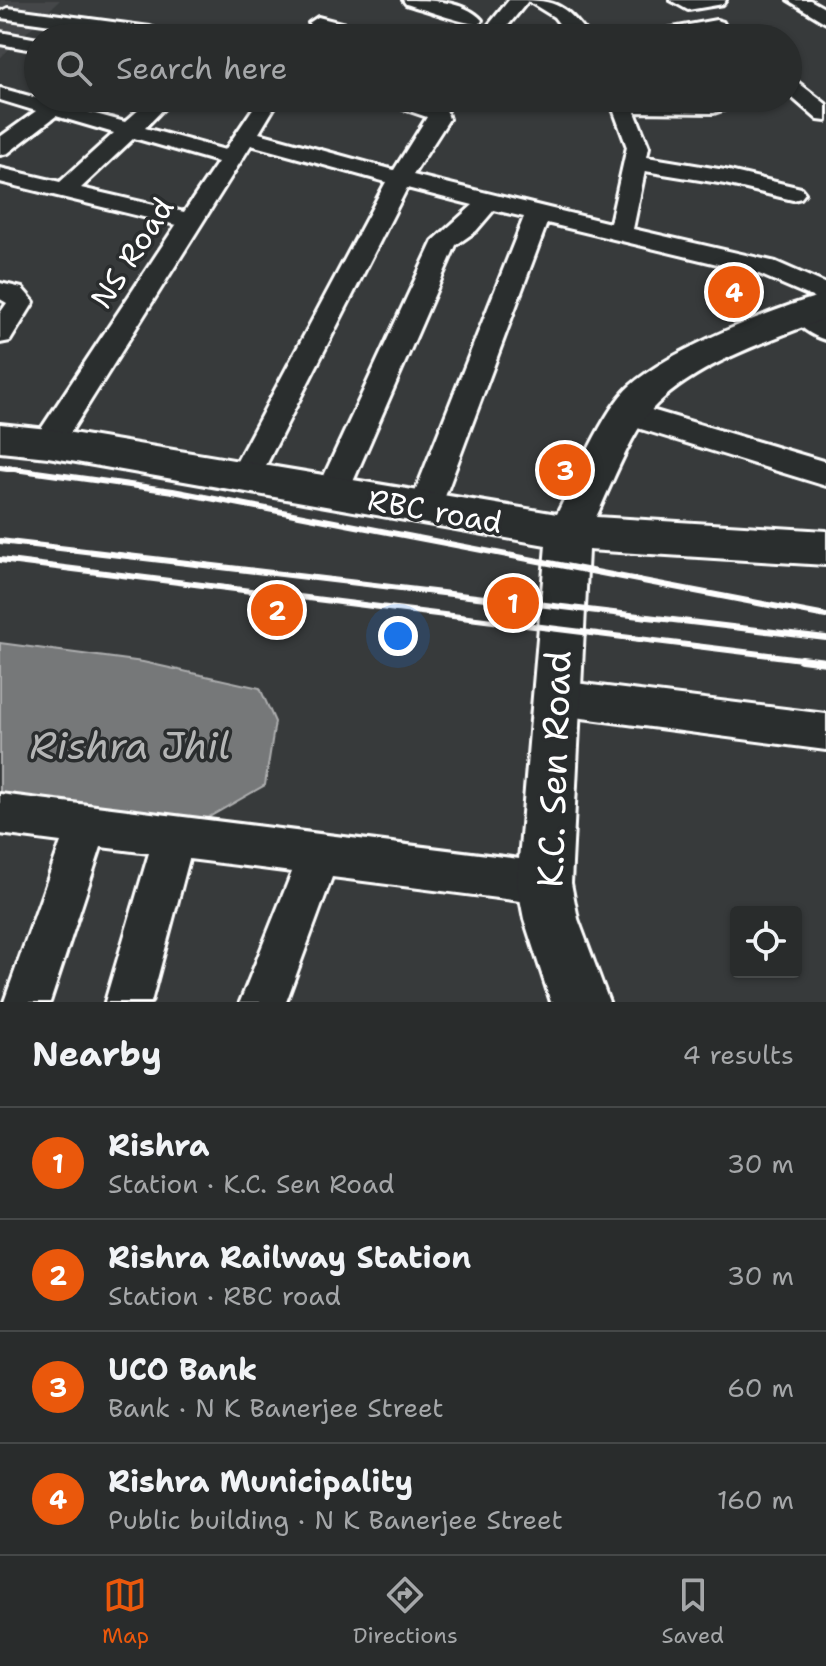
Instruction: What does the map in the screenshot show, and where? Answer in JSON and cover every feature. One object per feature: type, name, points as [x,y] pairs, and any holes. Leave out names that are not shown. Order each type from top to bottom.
[{"type":"street","points":[[317,24],[332,0]]},
{"type":"street","points":[[412,0],[455,11],[473,20]]},
{"type":"street","points":[[470,24],[485,0]]},
{"type":"street","points":[[499,24],[519,0]]},
{"type":"street","points":[[536,0],[561,13],[569,24]]},
{"type":"street","points":[[684,2],[717,0]]},
{"type":"street","points":[[797,0],[826,17]]},
{"type":"street","points":[[684,2],[713,24]]},
{"type":"street","points":[[10,13],[87,24]]},
{"type":"street","points":[[0,38],[24,42]]},
{"type":"street","points":[[802,95],[826,115]]},
{"type":"street","points":[[4,100],[24,104]]},
{"type":"street","points":[[0,148],[62,112],[230,158]]},
{"type":"street","points":[[64,191],[149,112]]},
{"type":"street","name":"NS Road","points":[[48,443],[261,112]]},
{"type":"street","points":[[245,476],[400,178],[438,116],[434,112]]},
{"type":"street","points":[[620,234],[638,147],[624,112]]},
{"type":"street","points":[[245,136],[489,201],[767,268],[820,311],[690,363],[643,395],[628,414],[568,532]]},
{"type":"street","points":[[634,162],[725,177],[793,193]]},
{"type":"street","points":[[0,175],[190,221]]},
{"type":"street","points":[[332,493],[445,241],[467,226],[489,201]]},
{"type":"street","points":[[424,510],[539,211]]},
{"type":"street","points":[[0,291],[18,297],[21,302],[0,334]]},
{"type":"street","points":[[628,414],[826,474]]},
{"type":"street","name":"RBC road","points":[[0,438],[48,443],[424,510],[568,532],[826,548]]},
{"type":"street","name":"K.C. Sen Road","points":[[568,532],[544,883],[551,919],[580,1002]]},
{"type":"street","points":[[559,698],[826,732]]},
{"type":"street","points":[[3,824],[88,825],[544,883]]},
{"type":"street","points":[[27,1002],[88,825]]},
{"type":"street","points":[[128,1002],[174,837]]},
{"type":"street","points":[[263,1002],[319,855]]},
{"type":"shaded area","points":[[0,0],[60,0],[35,24],[24,24],[24,35],[0,58]]},
{"type":"water","name":"Rishra Jhil","points":[[0,643],[143,662],[260,688],[275,722],[265,785],[174,837],[0,811]]},
{"type":"railway","points":[[0,467],[173,491],[826,616]]},
{"type":"railway","points":[[0,541],[826,638]]},
{"type":"railway","points":[[0,560],[817,661]]},
{"type":"railway","points":[[801,659],[826,662]]},
{"type":"place","name":"Rishra Municipality","points":[[734,292]]},
{"type":"place","name":"UCO Bank","points":[[565,470]]},
{"type":"place","name":"Rishra","points":[[513,603]]},
{"type":"place","name":"Rishra Railway Station","points":[[277,610]]}]
